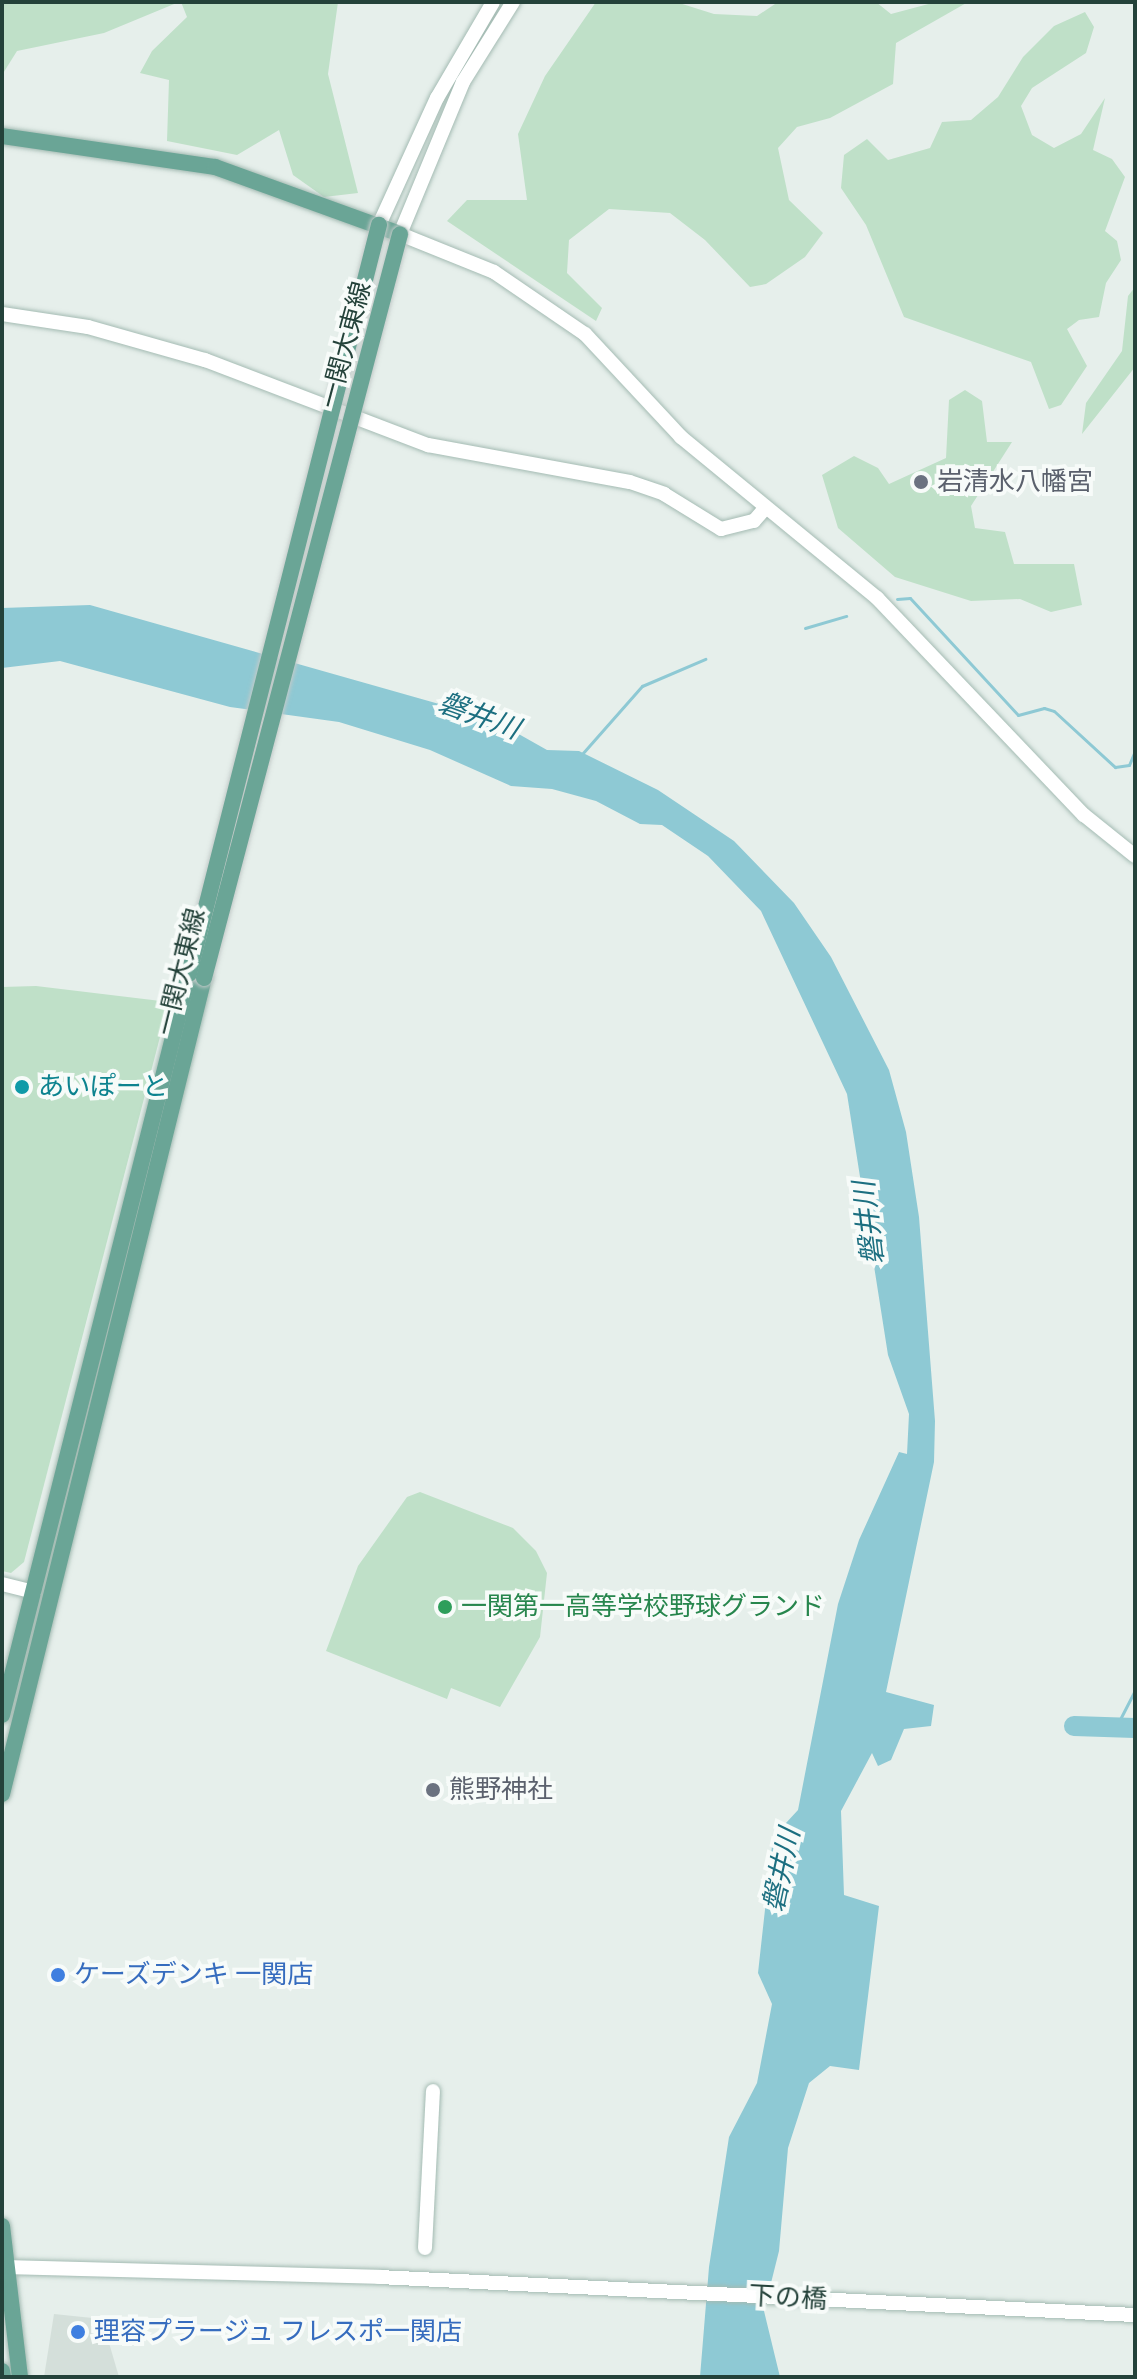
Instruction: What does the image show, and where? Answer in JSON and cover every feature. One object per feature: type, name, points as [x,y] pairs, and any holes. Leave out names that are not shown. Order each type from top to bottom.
[{"type":"main road","points":[[2,136],[215,167],[400,234]]},
{"type":"main road","name":"一関大東線","points":[[2,1794],[379,225]]},
{"type":"main road","name":"一関大東線","points":[[2,1715],[197,976],[400,234]]},
{"type":"main road","points":[[2,2226],[20,2377]]},
{"type":"street","points":[[379,225],[437,98],[493,2]]},
{"type":"street","points":[[513,2],[463,82],[400,234],[494,272],[585,334],[681,437],[877,598],[1084,815],[1135,856]]},
{"type":"street","points":[[2,314],[88,327],[205,360],[428,445],[630,482],[664,494],[721,529],[754,521],[766,507]]},
{"type":"street","points":[[2,1584],[34,1592]]},
{"type":"street","points":[[425,2248],[433,2091]]},
{"type":"street","name":"下の橋","points":[[5,2268],[379,2277],[1135,2315]]},
{"type":"shaded area","points":[[54,2314],[102,2319],[119,2377],[44,2377]]},
{"type":"green space","points":[[2,2],[179,2],[104,33],[17,51],[2,75]]},
{"type":"green space","points":[[181,2],[338,2],[328,74],[358,193],[324,197],[293,175],[279,130],[237,155],[167,141],[169,80],[140,73],[152,51],[187,17]]},
{"type":"green space","points":[[596,2],[676,2],[714,14],[757,16],[778,2],[876,2],[891,14],[936,2],[968,2],[896,43],[893,84],[830,118],[797,127],[778,148],[789,200],[823,233],[805,257],[766,284],[750,287],[705,240],[670,213],[609,209],[569,240],[567,273],[602,308],[596,321],[447,221],[467,200],[527,200],[518,134],[545,76]]},
{"type":"green space","points":[[1085,12],[1094,27],[1086,53],[1032,88],[1021,106],[1032,135],[1054,148],[1081,134],[1105,98],[1093,150],[1112,159],[1125,177],[1105,231],[1117,241],[1121,260],[1106,283],[1099,317],[1079,320],[1067,329],[1087,366],[1061,405],[1049,409],[1031,362],[904,317],[866,225],[841,188],[844,155],[867,139],[888,160],[930,148],[942,122],[971,120],[998,97],[1023,57],[1054,26]]},
{"type":"green space","points":[[1135,287],[1135,367],[1082,434],[1086,403],[1122,351],[1128,296]]},
{"type":"green space","points":[[965,390],[982,401],[987,442],[1012,442],[971,506],[975,528],[1005,532],[1014,564],[1074,564],[1082,605],[1051,612],[1020,599],[971,601],[895,577],[838,528],[822,475],[854,456],[878,468],[889,484],[946,458],[949,400]]},
{"type":"green space","points":[[36,986],[169,1002],[24,1562],[11,1573],[2,1571],[2,987]]},
{"type":"green space","name":"一関第一高等学校野球グランド","points":[[420,1492],[513,1528],[536,1551],[547,1573],[540,1637],[500,1707],[451,1688],[447,1699],[326,1651],[358,1566],[407,1497]]},
{"type":"water","name":"磐井川","points":[[90,605],[492,719],[547,750],[579,751],[658,790],[734,841],[794,903],[831,957],[889,1070],[906,1132],[919,1217],[935,1421],[934,1462],[886,1692],[934,1705],[931,1726],[904,1729],[891,1760],[878,1766],[872,1753],[841,1811],[844,1895],[879,1906],[859,2070],[830,2066],[809,2083],[788,2148],[779,2251],[764,2311],[780,2377],[700,2377],[709,2267],[729,2137],[757,2083],[772,2004],[758,1973],[773,1837],[798,1810],[838,1604],[859,1540],[899,1452],[907,1454],[909,1414],[888,1355],[847,1094],[761,911],[708,856],[662,825],[640,824],[596,801],[552,789],[511,786],[430,750],[339,722],[230,707],[60,661],[2,668],[2,608]]},
{"type":"waterway","points":[[897,599],[910,598],[1018,715],[1044,708],[1054,711],[1115,767],[1129,765],[1135,751]]},
{"type":"waterway","points":[[805,628],[846,616]]},
{"type":"waterway","points":[[582,754],[642,686],[705,659]]},
{"type":"waterway","points":[[1116,1727],[1135,1690]]},
{"type":"waterway","points":[[1074,1726],[1135,1728]]},
{"type":"place","name":"岩清水八幡宮","points":[[921,482]]},
{"type":"place","name":"あいぽーと","points":[[22,1087]]},
{"type":"place","name":"一関第一高等学校野球グランド","points":[[445,1607]]},
{"type":"place","name":"熊野神社","points":[[433,1790]]},
{"type":"place","name":"ケーズデンキ 一関店","points":[[58,1975]]},
{"type":"place","name":"理容プラージュ フレスポ一関店","points":[[78,2332]]}]
